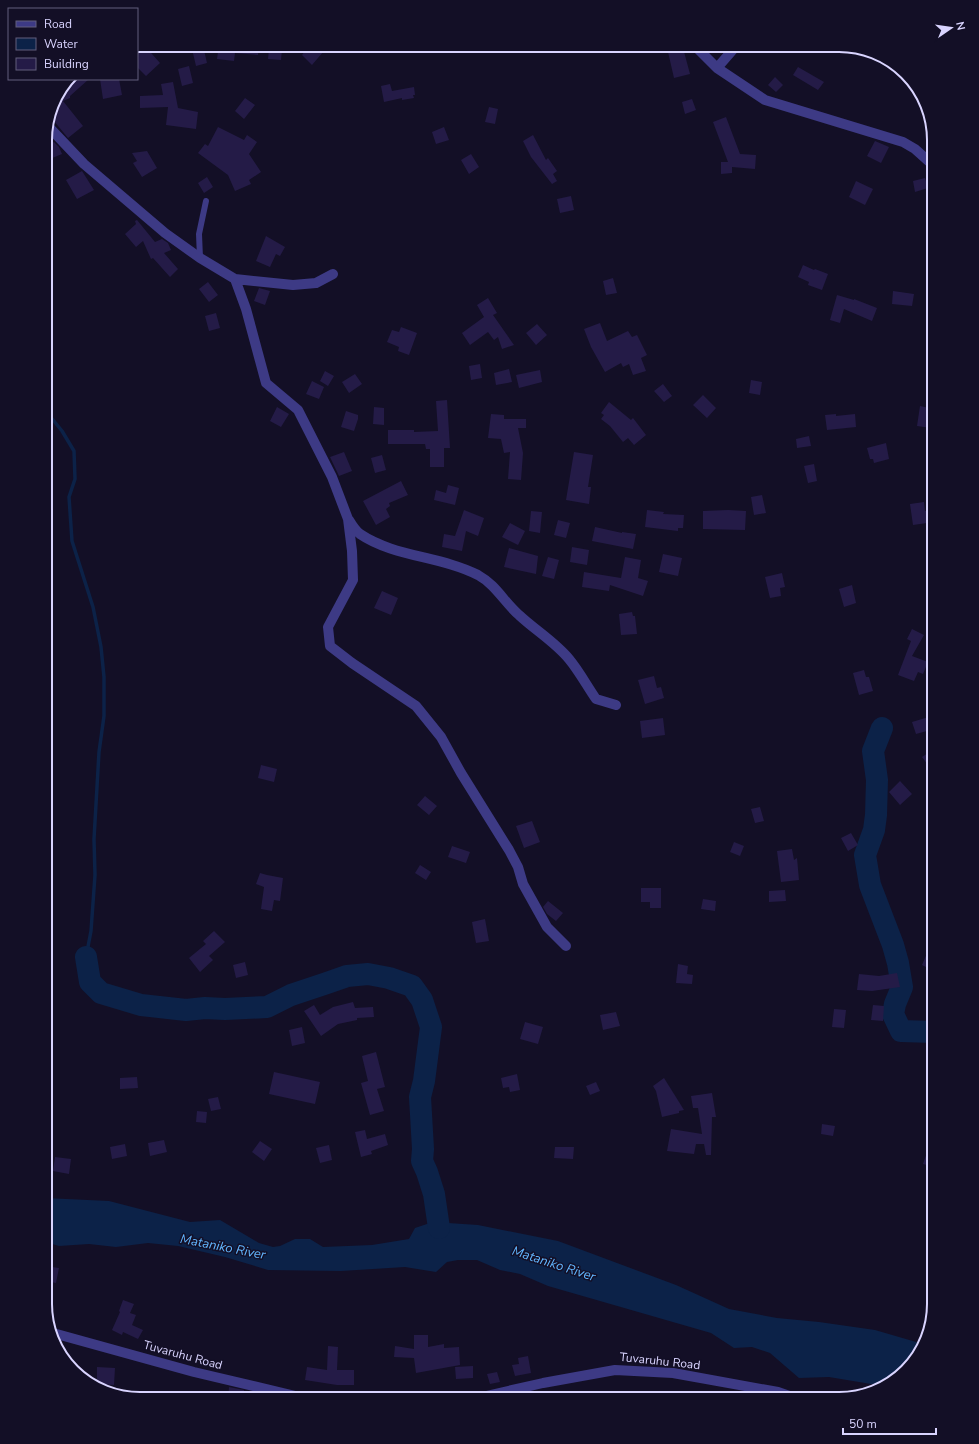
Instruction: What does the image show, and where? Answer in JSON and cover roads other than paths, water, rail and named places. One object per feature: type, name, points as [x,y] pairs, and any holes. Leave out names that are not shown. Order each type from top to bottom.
[{"type":"street","points":[[701,52],[717,68],[765,100],[903,142],[915,149],[927,160]]},
{"type":"street","points":[[717,68],[731,52]]},
{"type":"street","points":[[53,131],[84,164],[165,233],[200,258],[235,279],[293,285],[316,283],[333,274]]},
{"type":"street","points":[[235,279],[246,309],[266,383],[298,410],[332,477],[348,519],[352,551],[353,580],[328,627],[330,646],[352,664],[416,706],[441,737],[461,773],[509,850],[518,867],[523,884],[547,927],[566,946]]},
{"type":"street","points":[[348,519],[359,534],[396,551],[458,566],[492,584],[518,614],[544,635],[569,659],[596,699],[616,705]]},
{"type":"street","name":"Tuvaruhu Road","points":[[58,1334],[194,1372],[278,1392]]},
{"type":"street","name":"Tuvaruhu Road","points":[[504,1392],[614,1370],[673,1373],[778,1392]]},
{"type":"lane","points":[[200,258],[199,234],[206,201]]},
{"type":"water","name":"Mataniko River","points":[[52,1198],[109,1201],[190,1222],[220,1220],[259,1243],[273,1247],[280,1246],[295,1239],[310,1239],[323,1247],[372,1245],[409,1239],[415,1228],[433,1222],[478,1225],[558,1241],[676,1285],[729,1309],[777,1318],[875,1330],[918,1342],[909,1358],[893,1374],[875,1384],[829,1377],[799,1378],[770,1353],[752,1347],[734,1348],[711,1333],[548,1286],[520,1274],[500,1270],[477,1260],[458,1260],[447,1262],[436,1272],[405,1267],[341,1271],[268,1270],[225,1257],[178,1246],[148,1243],[116,1247],[89,1244],[59,1246],[52,1244]]},
{"type":"waterway","points":[[52,419],[62,431],[74,451],[75,479],[69,497],[72,541],[93,607],[101,647],[104,677],[104,716],[99,752],[94,839],[95,875],[91,931],[86,957]]},
{"type":"waterway","points":[[882,728],[873,751],[877,780],[876,815],[874,830],[865,855],[870,885],[893,945],[898,963],[902,987],[895,1004],[893,1014],[901,1031],[927,1032]]},
{"type":"waterway","points":[[86,957],[90,982],[101,993],[141,1005],[186,1010],[205,1008],[225,1009],[267,1007],[291,995],[347,976],[368,974],[389,978],[412,986],[422,1000],[431,1027],[424,1081],[420,1097],[423,1149],[422,1161],[434,1194],[439,1228]]}]
